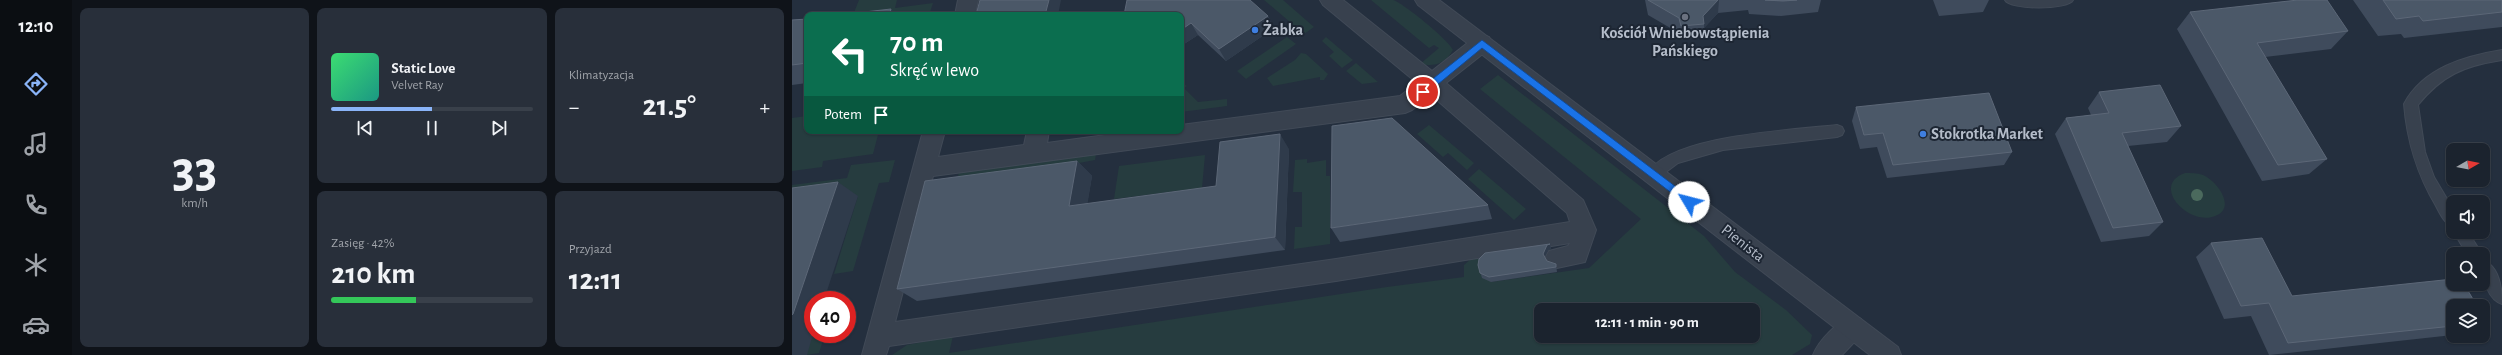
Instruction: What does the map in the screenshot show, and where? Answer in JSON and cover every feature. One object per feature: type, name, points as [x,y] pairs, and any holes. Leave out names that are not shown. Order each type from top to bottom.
[{"type":"street","points":[[965,12],[968,0]]},
{"type":"street","points":[[1330,0],[1432,84],[1575,207],[1586,230],[1577,255],[1557,258]]},
{"type":"street","name":"Pienista","points":[[1425,0],[1889,355]]},
{"type":"street","points":[[1184,133],[1396,106],[1413,100],[1482,43]]},
{"type":"street","points":[[933,134],[876,346],[1586,230]]},
{"type":"street","points":[[1034,152],[1037,134]]},
{"type":"street","points":[[924,168],[1176,134]]},
{"type":"street","points":[[1825,355],[1852,327]]},
{"type":"lane","points":[[2011,0],[2034,3],[2066,0]]},
{"type":"lane","points":[[2446,209],[2425,174],[2412,134],[2411,104],[2429,82],[2481,57],[2502,54]]},
{"type":"lane","points":[[1654,175],[1674,158],[1723,144],[1837,131]]},
{"type":"lane","points":[[2490,278],[2502,297]]},
{"type":"green space","points":[[859,0],[897,0],[895,8],[933,3],[930,12],[854,12]]},
{"type":"green space","points":[[1264,0],[1283,0],[1314,27],[1304,34]]},
{"type":"green space","points":[[1371,0],[1393,0],[1398,2],[1415,14],[1450,45],[1453,50],[1450,55],[1443,61],[1434,65],[1420,64],[1439,48],[1434,45],[1429,48]]},
{"type":"green space","points":[[1287,37],[1296,44],[1246,79],[1237,71]]},
{"type":"green space","points":[[1326,37],[1353,60],[1342,68],[1329,56],[1334,52],[1322,41]]},
{"type":"green space","points":[[1301,53],[1306,54],[1328,74],[1324,80],[1320,80],[1320,77],[1273,86],[1267,78],[1295,60]]},
{"type":"green space","points":[[1356,63],[1378,82],[1362,84],[1346,71]]},
{"type":"green space","points":[[1498,75],[1704,236],[1735,272],[1786,310],[1812,335],[1810,344],[1792,355],[892,355],[907,345],[953,336],[949,353],[1387,287],[1464,277],[1464,265],[1472,258],[1489,256],[1491,282],[1589,268],[1641,219],[1480,89]]},
{"type":"green space","points":[[1184,88],[1198,102],[1227,99],[1227,106],[1184,112]]},
{"type":"green space","points":[[804,116],[804,134],[878,134],[873,154],[823,161],[822,167],[792,171],[792,118]]},
{"type":"green space","points":[[1429,125],[1474,163],[1467,170],[1448,153],[1443,157],[1417,134]]},
{"type":"green space","points":[[1096,154],[1095,160],[956,186],[959,172]]},
{"type":"green space","points":[[1205,155],[1202,188],[1114,199],[1119,166]]},
{"type":"green space","points":[[1307,159],[1307,163],[1326,160],[1326,176],[1330,176],[1330,244],[1294,249],[1295,227],[1302,227],[1302,192],[1293,192],[1295,160]]},
{"type":"green space","points":[[895,160],[889,182],[879,183],[853,271],[834,274],[858,196],[792,205],[792,185],[847,178],[851,165]]},
{"type":"green space","points":[[1479,169],[1526,209],[1514,220],[1468,179]]},
{"type":"green space","points":[[2185,173],[2196,173],[2203,175],[2215,184],[2220,190],[2225,203],[2224,209],[2220,214],[2202,218],[2192,215],[2176,202],[2172,194],[2171,186],[2175,179]]},
{"type":"green space","points":[[792,329],[804,332],[804,343],[822,343],[819,353],[806,355]]},
{"type":"building","points":[[980,0],[1049,0],[1046,12],[977,12]]},
{"type":"building","points":[[1127,0],[1250,0],[1268,16],[1219,49],[1191,23],[1184,28],[1184,12],[1125,12]]},
{"type":"building","points":[[1648,0],[1718,0],[1703,16],[1704,24],[1681,26],[1679,18]]},
{"type":"building","points":[[1765,0],[1797,0],[1783,1]]},
{"type":"building","points":[[2298,0],[2327,0],[2348,31],[2257,43],[2327,159],[2278,165],[2190,12]]},
{"type":"building","points":[[2383,0],[2502,0],[2502,12],[2423,21],[2419,16],[2396,19]]},
{"type":"building","points":[[891,9],[890,12],[864,12]]},
{"type":"building","points":[[804,19],[804,63],[792,65],[792,20]]},
{"type":"building","points":[[2160,85],[2181,126],[2122,133],[2163,222],[2113,228],[2066,118],[2109,113],[2099,92]]},
{"type":"building","name":"Stokrotka Market","points":[[1989,93],[2012,152],[1893,165],[1883,133],[1864,135],[1856,107]]},
{"type":"building","points":[[1392,118],[1488,205],[1331,228],[1332,126]]},
{"type":"building","points":[[1280,134],[1275,237],[897,289],[925,181],[1077,161],[1069,206],[1216,186],[1220,142]]},
{"type":"building","points":[[838,182],[793,314],[792,315],[792,188]]},
{"type":"building","points":[[2262,238],[2292,296],[2446,280],[2446,291],[2468,291],[2473,299],[2446,299],[2446,327],[2288,343],[2269,303],[2241,306],[2211,243]]},
{"type":"building","points":[[1550,244],[1547,245],[1543,254],[1547,261],[1556,264],[1556,267],[1489,277],[1480,273],[1478,265],[1479,259],[1485,253]]},
{"type":"place","name":"Kościół Wniebowstąpienia Pańskiego","points":[[1685,17]]},
{"type":"place","name":"Żabka","points":[[1255,30]]},
{"type":"place","name":"Stokrotka Market","points":[[1923,134]]},
{"type":"route","points":[[1423,92],[1482,43],[1689,202]]}]
